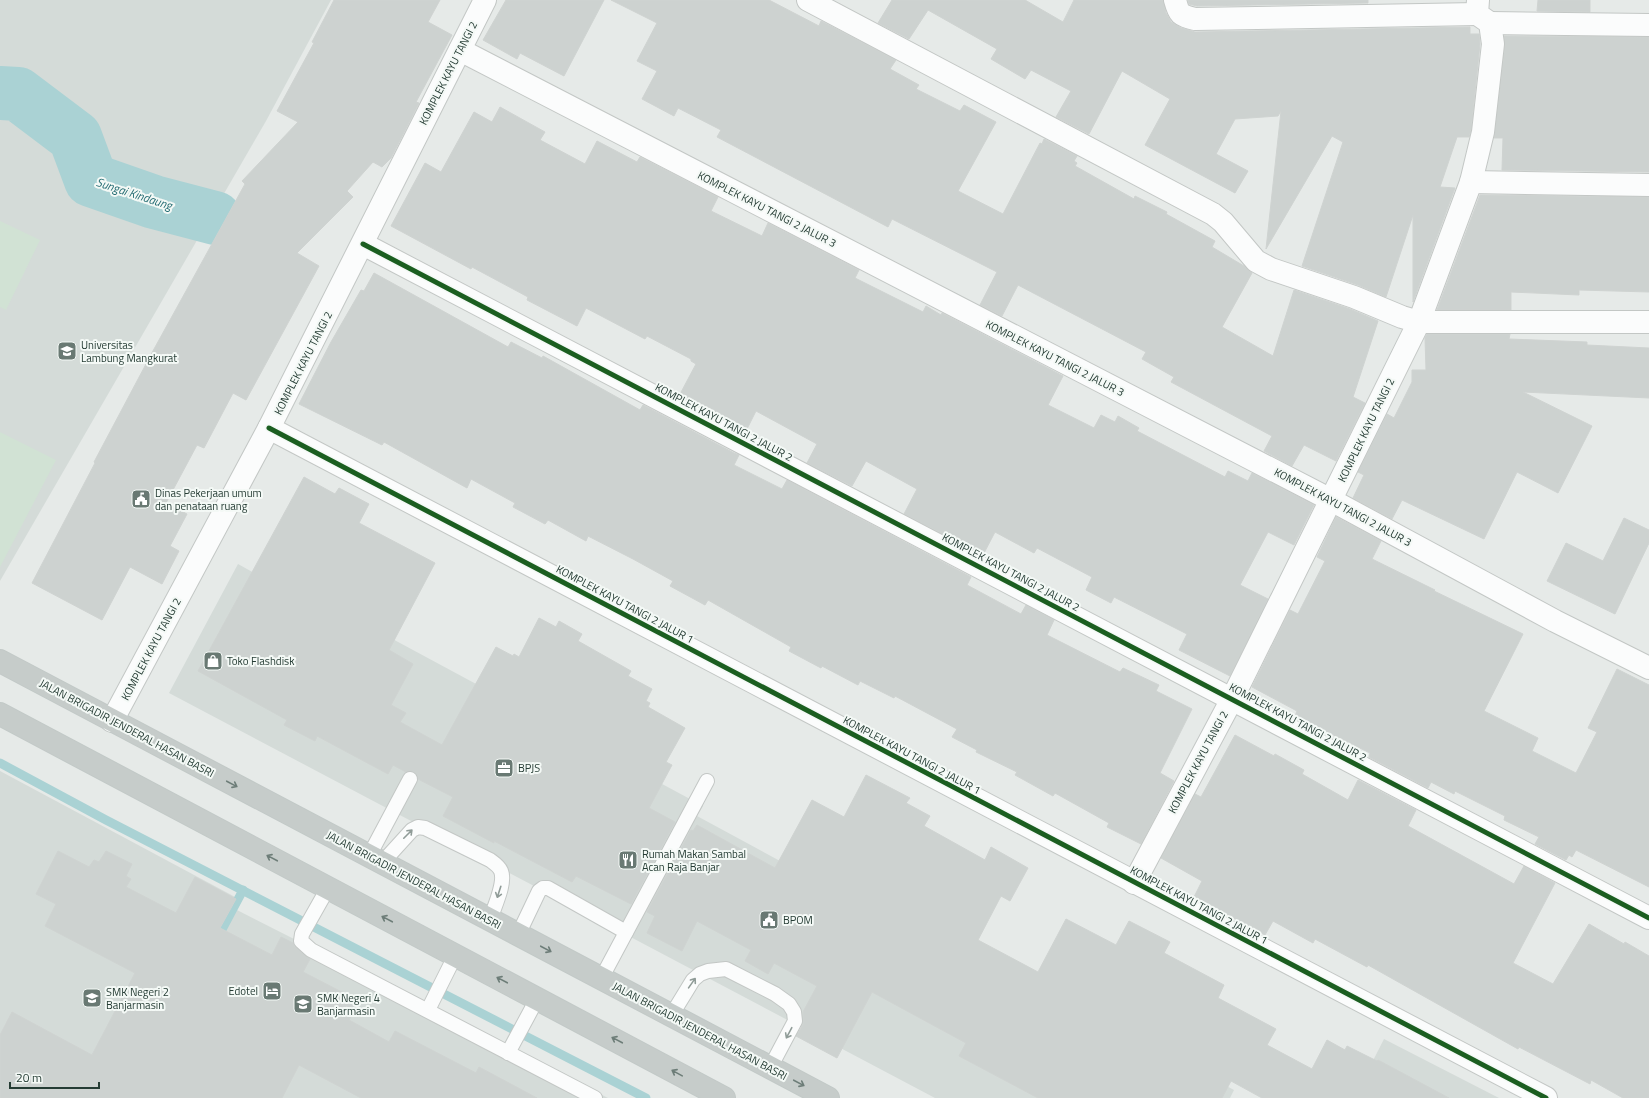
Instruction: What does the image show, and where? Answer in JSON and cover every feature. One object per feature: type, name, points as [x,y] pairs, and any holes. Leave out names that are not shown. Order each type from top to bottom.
[{"type":"highway","name":"JALAN BRIGADIR JENDERAL HASAN BASRI","points":[[0,661],[828,1098]]},
{"type":"highway","points":[[0,714],[537,999],[699,1092],[724,1098]]},
{"type":"street","name":"KOMPLEK KAYU TANGI 2","points":[[112,721],[269,428],[485,0]]},
{"type":"street","points":[[1175,0],[1178,12],[1182,16],[1195,19],[1482,12],[1649,25]]},
{"type":"street","points":[[821,2],[1214,214],[1223,222],[1256,261],[1271,269],[1354,297],[1402,317],[1420,322],[1649,322]]},
{"type":"street","name":"KOMPLEK KAYU TANGI 2","points":[[1134,883],[1232,699],[1420,322],[1470,182],[1483,132],[1494,44],[1482,12]]},
{"type":"street","name":"KOMPLEK KAYU TANGI 2 JALUR 3","points":[[460,50],[1331,500],[1555,621],[1649,668]]},
{"type":"street","points":[[1470,182],[1649,185]]},
{"type":"street","name":"KOMPLEK KAYU TANGI 2 JALUR 2","points":[[363,244],[1649,918]]},
{"type":"street","name":"KOMPLEK KAYU TANGI 2 JALUR 1","points":[[269,428],[1546,1098]]},
{"type":"lane","points":[[375,860],[410,779]]},
{"type":"lane","points":[[601,979],[707,781]]},
{"type":"lane","points":[[375,860],[412,830],[418,827],[426,828],[490,860],[498,866],[503,880],[490,920]]},
{"type":"lane","points":[[328,888],[302,934],[301,941],[311,950],[429,1008],[508,1053],[596,1098]]},
{"type":"lane","points":[[518,935],[539,891],[543,888],[548,888],[626,932]]},
{"type":"lane","points":[[429,1008],[455,956]]},
{"type":"lane","points":[[672,1016],[693,980],[708,970],[726,969],[775,994],[789,1004],[794,1012],[795,1021],[770,1068]]},
{"type":"lane","points":[[508,1053],[537,999]]},
{"type":"shaded area","name":"Universitas Lambung Mangkurat","points":[[0,0],[331,0],[266,121],[0,581]]},
{"type":"shaded area","points":[[238,564],[318,608],[322,601],[703,806],[697,816],[854,901],[986,957],[1234,1090],[1230,1098],[935,1098],[169,693]]},
{"type":"shaded area","name":"SMK Negeri 2 Banjarmasin","points":[[0,771],[237,898],[131,1098],[0,1098]]},
{"type":"shaded area","name":"SMK Negeri 4 Banjarmasin","points":[[235,909],[608,1098],[135,1098]]},
{"type":"shaded area","points":[[1384,1039],[1499,1098],[1354,1098]]},
{"type":"green space","points":[[0,221],[40,240],[6,310],[0,307]]},
{"type":"green space","points":[[0,432],[56,460],[0,567]]},
{"type":"building","points":[[334,0],[440,0],[428,22],[452,35],[416,102],[419,103],[391,158],[382,167],[373,162],[347,191],[353,197],[297,253],[319,266],[246,400],[233,393],[204,448],[197,445],[166,503],[187,514],[170,546],[179,551],[162,584],[130,567],[102,620],[32,583],[154,349],[245,184],[242,181],[298,122],[277,111],[314,43],[312,42]]},
{"type":"building","points":[[506,0],[604,0],[564,76],[520,53],[517,59],[483,40]]},
{"type":"building","points":[[611,0],[769,0],[819,26],[821,21],[896,60],[890,69],[919,85],[916,89],[960,111],[964,105],[996,122],[958,191],[1003,214],[1040,143],[1042,144],[1044,139],[1077,156],[1074,161],[1077,163],[1075,166],[1134,199],[1135,196],[1167,212],[1166,214],[1215,241],[1212,247],[1244,266],[1252,273],[1222,327],[1273,356],[1294,290],[1350,309],[1378,321],[1353,397],[1365,403],[1336,461],[1304,445],[1292,466],[1264,451],[1272,436],[1171,382],[1174,377],[1142,359],[1146,352],[1018,285],[1002,316],[980,305],[997,272],[892,219],[888,227],[717,137],[721,130],[678,108],[674,116],[642,99],[657,71],[637,61],[657,23]]},
{"type":"building","points":[[892,0],[1025,0],[1063,22],[1074,0],[1163,0],[1166,13],[1171,22],[1181,28],[1195,32],[1470,27],[1470,34],[1479,34],[1480,44],[1471,130],[1469,137],[1457,137],[1440,187],[1455,188],[1413,302],[1413,215],[1386,297],[1358,285],[1302,266],[1343,142],[1332,136],[1266,249],[1281,111],[1278,116],[1235,119],[1216,154],[1248,171],[1235,193],[1145,145],[1170,99],[1122,71],[1089,134],[1056,117],[1071,91],[1031,70],[1025,79],[991,59],[997,49],[928,10],[909,39],[878,23]]},
{"type":"building","points":[[1188,0],[1368,0],[1368,3],[1197,6],[1189,4]]},
{"type":"building","points":[[1538,0],[1590,0],[1590,12],[1537,11]]},
{"type":"building","points":[[1504,36],[1649,37],[1649,172],[1502,170],[1503,138],[1494,138],[1505,45]]},
{"type":"building","points":[[500,107],[545,132],[540,140],[585,164],[597,141],[637,162],[640,157],[718,197],[711,211],[762,236],[768,223],[859,270],[855,278],[923,312],[926,306],[941,315],[942,313],[1063,376],[1048,405],[1094,428],[1101,415],[1115,422],[1118,416],[1139,428],[1137,431],[1225,477],[1228,471],[1248,481],[1252,473],[1314,505],[1294,545],[1268,532],[1240,585],[1268,599],[1230,676],[1179,650],[1187,634],[1114,597],[1111,603],[1086,590],[1092,577],[1037,548],[1034,553],[995,532],[983,555],[904,514],[917,489],[866,461],[852,486],[807,463],[817,444],[756,411],[746,431],[679,396],[696,364],[691,361],[691,359],[647,336],[645,339],[586,308],[577,326],[527,300],[528,297],[472,267],[471,269],[391,226],[425,163],[441,172],[474,112],[492,122]]},
{"type":"building","points":[[1480,195],[1649,197],[1649,292],[1579,290],[1579,295],[1511,292],[1511,310],[1437,310]]},
{"type":"building","points":[[374,273],[508,347],[511,342],[542,358],[543,356],[640,410],[643,405],[739,455],[734,465],[782,489],[787,480],[971,577],[967,585],[1021,614],[1026,605],[1054,620],[1047,635],[1120,672],[1123,668],[1159,685],[1156,691],[1192,709],[1160,773],[1174,781],[1141,844],[1107,827],[1109,823],[1055,793],[1053,796],[1015,775],[1017,772],[976,752],[977,750],[952,737],[957,729],[895,696],[894,698],[860,681],[858,685],[822,666],[821,668],[789,651],[791,647],[708,600],[705,605],[670,586],[673,581],[633,559],[588,536],[586,541],[548,520],[545,524],[513,507],[515,503],[471,479],[467,488],[384,442],[382,445],[299,404],[331,342],[361,290],[364,291]]},
{"type":"building","points":[[1427,334],[1510,334],[1509,339],[1587,342],[1587,345],[1649,348],[1649,398],[1523,392],[1592,426],[1558,493],[1517,472],[1484,539],[1402,500],[1392,519],[1353,498],[1364,475],[1358,472],[1387,414],[1394,418],[1412,382],[1412,370],[1426,370],[1425,338]]},
{"type":"building","points":[[304,477],[335,494],[339,488],[369,504],[359,523],[435,563],[389,650],[413,664],[391,705],[406,713],[400,722],[442,745],[496,647],[513,656],[514,654],[519,657],[539,618],[556,627],[559,621],[582,634],[578,641],[631,671],[628,676],[652,689],[646,701],[650,703],[648,707],[685,728],[666,762],[672,765],[649,808],[675,822],[631,904],[576,876],[572,882],[443,816],[453,797],[418,779],[414,772],[406,772],[393,765],[388,774],[317,736],[315,741],[284,725],[287,720],[198,671]]},
{"type":"building","points":[[1336,517],[1381,541],[1372,559],[1523,634],[1484,711],[1538,738],[1532,751],[1576,773],[1597,732],[1588,728],[1617,669],[1649,685],[1649,887],[1576,850],[1572,857],[1569,855],[1566,860],[1535,844],[1539,837],[1504,820],[1505,816],[1455,791],[1454,794],[1431,782],[1428,788],[1369,757],[1370,753],[1295,716],[1297,711],[1252,687],[1290,610],[1298,614],[1325,561],[1317,557]]},
{"type":"building","points":[[1624,518],[1649,530],[1649,543],[1615,614],[1547,581],[1566,543],[1603,561]]},
{"type":"building","points":[[1235,735],[1304,770],[1302,774],[1348,800],[1358,780],[1416,810],[1408,826],[1514,884],[1524,866],[1555,883],[1513,963],[1553,984],[1589,924],[1649,956],[1649,1098],[1623,1098],[1591,1080],[1590,1084],[1519,1047],[1518,1049],[1368,965],[1367,967],[1315,939],[1313,943],[1273,921],[1265,935],[1194,897],[1202,881],[1161,858],[1195,794],[1201,797]]},
{"type":"building","points":[[866,775],[910,798],[906,803],[930,816],[924,826],[985,860],[991,847],[1028,868],[1010,901],[1001,896],[978,940],[1038,972],[1066,919],[1116,945],[1129,921],[1170,942],[1164,953],[1224,985],[1218,998],[1276,1029],[1267,1045],[1312,1069],[1327,1040],[1345,1050],[1347,1046],[1377,1061],[1378,1060],[1449,1098],[1262,1098],[1231,1081],[1222,1098],[1038,1098],[959,1056],[966,1043],[872,992],[837,1058],[796,1036],[803,1025],[803,1012],[817,986],[774,963],[768,974],[745,961],[751,950],[697,921],[682,951],[647,933],[655,916],[647,912],[691,830],[693,831],[697,825],[775,868],[812,800],[844,817]]},
{"type":"building","points":[[58,851],[89,867],[94,860],[99,862],[106,851],[132,864],[126,876],[131,879],[126,887],[176,913],[195,877],[236,899],[220,928],[272,955],[281,937],[293,943],[295,947],[310,959],[303,972],[359,1001],[349,1020],[389,1042],[395,1031],[476,1073],[479,1067],[537,1098],[361,1098],[299,1065],[282,1098],[0,1098],[0,1035],[12,1012],[92,1055],[135,973],[45,926],[56,904],[36,894]]},
{"type":"waterway","name":"Sungai Kindaung","points":[[0,93],[18,94],[75,137],[91,180],[154,202],[215,218]]},
{"type":"waterway","points":[[0,763],[106,820],[646,1098]]},
{"type":"waterway","points":[[217,939],[243,890]]},
{"type":"cycle path","points":[[363,244],[1649,918]]},
{"type":"cycle path","points":[[269,428],[1546,1098]]},
{"type":"place","name":"Universitas Lambung Mangkurat","points":[[67,351]]},
{"type":"place","name":"Dinas Pekerjaan umum dan penataan ruang","points":[[141,499]]},
{"type":"place","name":"Toko Flashdisk","points":[[213,661]]},
{"type":"place","name":"BPJS","points":[[504,768]]},
{"type":"place","name":"Rumah Makan Sambal Acan Raja Banjar","points":[[628,860]]},
{"type":"place","name":"BPOM","points":[[769,920]]},
{"type":"place","name":"Edotel","points":[[272,991]]},
{"type":"place","name":"SMK Negeri 2 Banjarmasin","points":[[92,998]]},
{"type":"place","name":"SMK Negeri 4 Banjarmasin","points":[[303,1004]]}]
